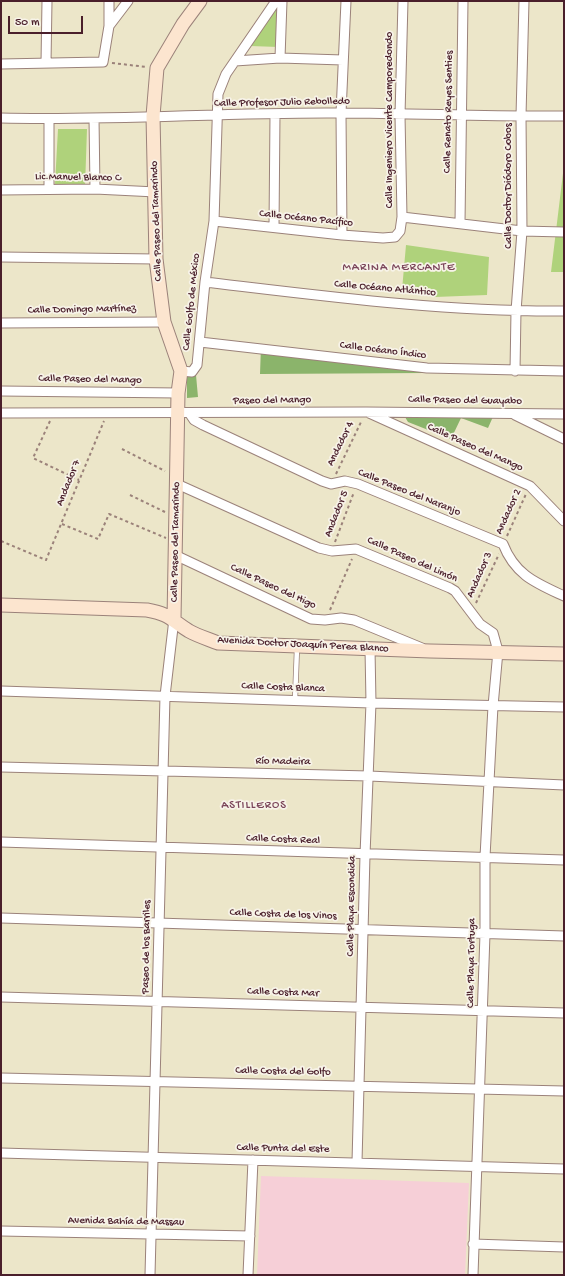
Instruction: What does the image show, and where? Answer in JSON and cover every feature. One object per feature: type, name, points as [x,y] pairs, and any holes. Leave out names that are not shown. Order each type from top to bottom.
[{"type":"street","points":[[46,63],[47,1]]},
{"type":"street","points":[[1,64],[103,62],[108,26],[109,1]]},
{"type":"street","points":[[108,26],[128,1]]},
{"type":"street","name":"Calle Paseo del Tamarindo","points":[[174,619],[177,481],[184,413],[178,394],[181,371],[164,322],[156,259],[156,192],[153,116],[156,68],[183,24],[200,1]]},
{"type":"street","name":"Calle Golfo de México","points":[[181,371],[192,372],[196,369],[200,342],[205,282],[214,221],[218,94],[226,74],[276,1]]},
{"type":"street","points":[[280,58],[282,1]]},
{"type":"street","points":[[342,236],[340,113],[346,1]]},
{"type":"street","name":"Calle Ingeniero Vicente Camporedondo","points":[[395,237],[400,231],[402,217],[400,115],[402,1]]},
{"type":"street","name":"Calle Renato Reyes Senties","points":[[460,224],[463,1]]},
{"type":"street","name":"Calle Doctor Diódoro Cobos","points":[[515,371],[516,311],[522,231],[521,116],[524,1]]},
{"type":"street","points":[[235,61],[280,58],[343,60]]},
{"type":"street","name":"Calle Profesor Julio Rebolledo","points":[[1,118],[49,119],[340,113],[461,116],[564,116]]},
{"type":"street","points":[[274,227],[275,114]]},
{"type":"street","points":[[94,118],[95,190]]},
{"type":"street","points":[[48,189],[49,119]]},
{"type":"street","name":"Lic.Manuel Blanco C","points":[[1,190],[48,189],[156,192]]},
{"type":"street","points":[[402,217],[522,231],[564,232]]},
{"type":"street","name":"Calle Océano Pacífico","points":[[214,221],[342,236],[383,238],[395,237]]},
{"type":"street","points":[[1,257],[156,259]]},
{"type":"street","name":"Calle Océano Atlántico","points":[[205,282],[380,301],[516,311],[564,311]]},
{"type":"street","name":"Calle Domingo Martínez","points":[[1,323],[164,322]]},
{"type":"street","name":"Calle Océano Índico","points":[[200,342],[427,368],[564,371]]},
{"type":"street","name":"Calle Paseo del Mango","points":[[1,391],[178,394]]},
{"type":"street","name":"Calle Paseo del Mango","points":[[366,412],[530,486],[564,521]]},
{"type":"street","name":"Paseo del Mango","points":[[184,413],[366,412]]},
{"type":"street","name":"Calle Paseo del Guayabo","points":[[366,412],[564,414]]},
{"type":"street","points":[[1,414],[184,413]]},
{"type":"street","name":"Calle Paseo del Naranjo","points":[[184,413],[203,425],[322,482],[331,484],[345,481],[358,484],[503,544]]},
{"type":"street","points":[[512,413],[564,439]]},
{"type":"street","name":"Calle Paseo del Limón","points":[[177,481],[319,548],[332,551],[356,548],[456,591],[480,624],[493,633],[498,651]]},
{"type":"street","points":[[503,544],[508,557],[518,570],[535,582],[564,596]]},
{"type":"street","name":"Calle Paseo del Higo","points":[[176,549],[311,619],[325,620],[341,618],[354,620],[430,652]]},
{"type":"street","name":"Avenida Doctor Joaquín Perea Blanco","points":[[1,605],[147,610],[161,612],[174,619],[188,630],[218,643],[430,652],[498,651],[557,655],[564,654]]},
{"type":"street","name":"Paseo de los Barriles","points":[[150,1275],[162,848],[162,771],[165,696],[174,619]]},
{"type":"street","name":"Calle Playa Escondida","points":[[357,1162],[365,855],[371,703],[370,649]]},
{"type":"street","name":"Calle Playa Tortuga","points":[[473,1275],[483,1011],[485,857],[488,782],[498,651]]},
{"type":"street","name":"Calle Costa Blanca","points":[[1,691],[371,703],[564,707]]},
{"type":"street","name":"Río Madeira","points":[[1,767],[369,776],[564,785]]},
{"type":"street","name":"Calle Costa Real","points":[[1,842],[365,855],[564,860]]},
{"type":"street","name":"Calle Costa de los Vinos","points":[[1,918],[564,936]]},
{"type":"street","name":"Calle Costa Mar","points":[[1,997],[564,1013]]},
{"type":"street","name":"Calle Costa del Golfo","points":[[1,1078],[359,1085],[480,1090],[564,1091]]},
{"type":"street","name":"Calle Punta del Este","points":[[1,1153],[564,1168]]},
{"type":"street","points":[[248,1275],[254,1160]]},
{"type":"street","name":"Avenida Bahía de Massau","points":[[1,1231],[250,1236]]},
{"type":"street","points":[[473,1244],[564,1246]]},
{"type":"lane","points":[[295,700],[297,646]]},
{"type":"path","points":[[103,62],[156,68]]},
{"type":"path","name":"Andador 4","points":[[331,484],[366,412]]},
{"type":"path","points":[[54,413],[34,458],[78,480]]},
{"type":"path","name":"Andador 7","points":[[1,541],[46,560],[62,524],[78,480],[108,413]]},
{"type":"path","points":[[122,449],[177,481]]},
{"type":"path","name":"Andador 5","points":[[332,551],[358,484]]},
{"type":"path","name":"Andador 2","points":[[503,544],[530,486]]},
{"type":"path","points":[[130,495],[176,517]]},
{"type":"path","points":[[62,524],[98,539],[109,514],[176,549]]},
{"type":"path","name":"Andador 3","points":[[472,613],[503,544]]},
{"type":"path","points":[[325,620],[356,548]]},
{"type":"shaded area","points":[[261,1176],[469,1183],[465,1275],[257,1275]]},
{"type":"green space","points":[[278,5],[279,47],[250,46]]},
{"type":"green space","points":[[58,129],[87,129],[85,187],[55,184]]},
{"type":"green space","points":[[564,165],[564,272],[551,272]]},
{"type":"green space","points":[[406,245],[489,257],[487,295],[435,297],[402,290]]},
{"type":"green space","points":[[261,346],[424,364],[425,373],[260,374]]},
{"type":"green space","points":[[196,375],[198,397],[187,398],[187,376]]},
{"type":"green space","points":[[417,409],[496,410],[488,428],[461,418],[451,439],[408,422],[405,417]]},
{"type":"district","name":"MARINA MERCANTE","points":[[399,268]]},
{"type":"district","name":"ASTILLEROS","points":[[254,806]]}]
